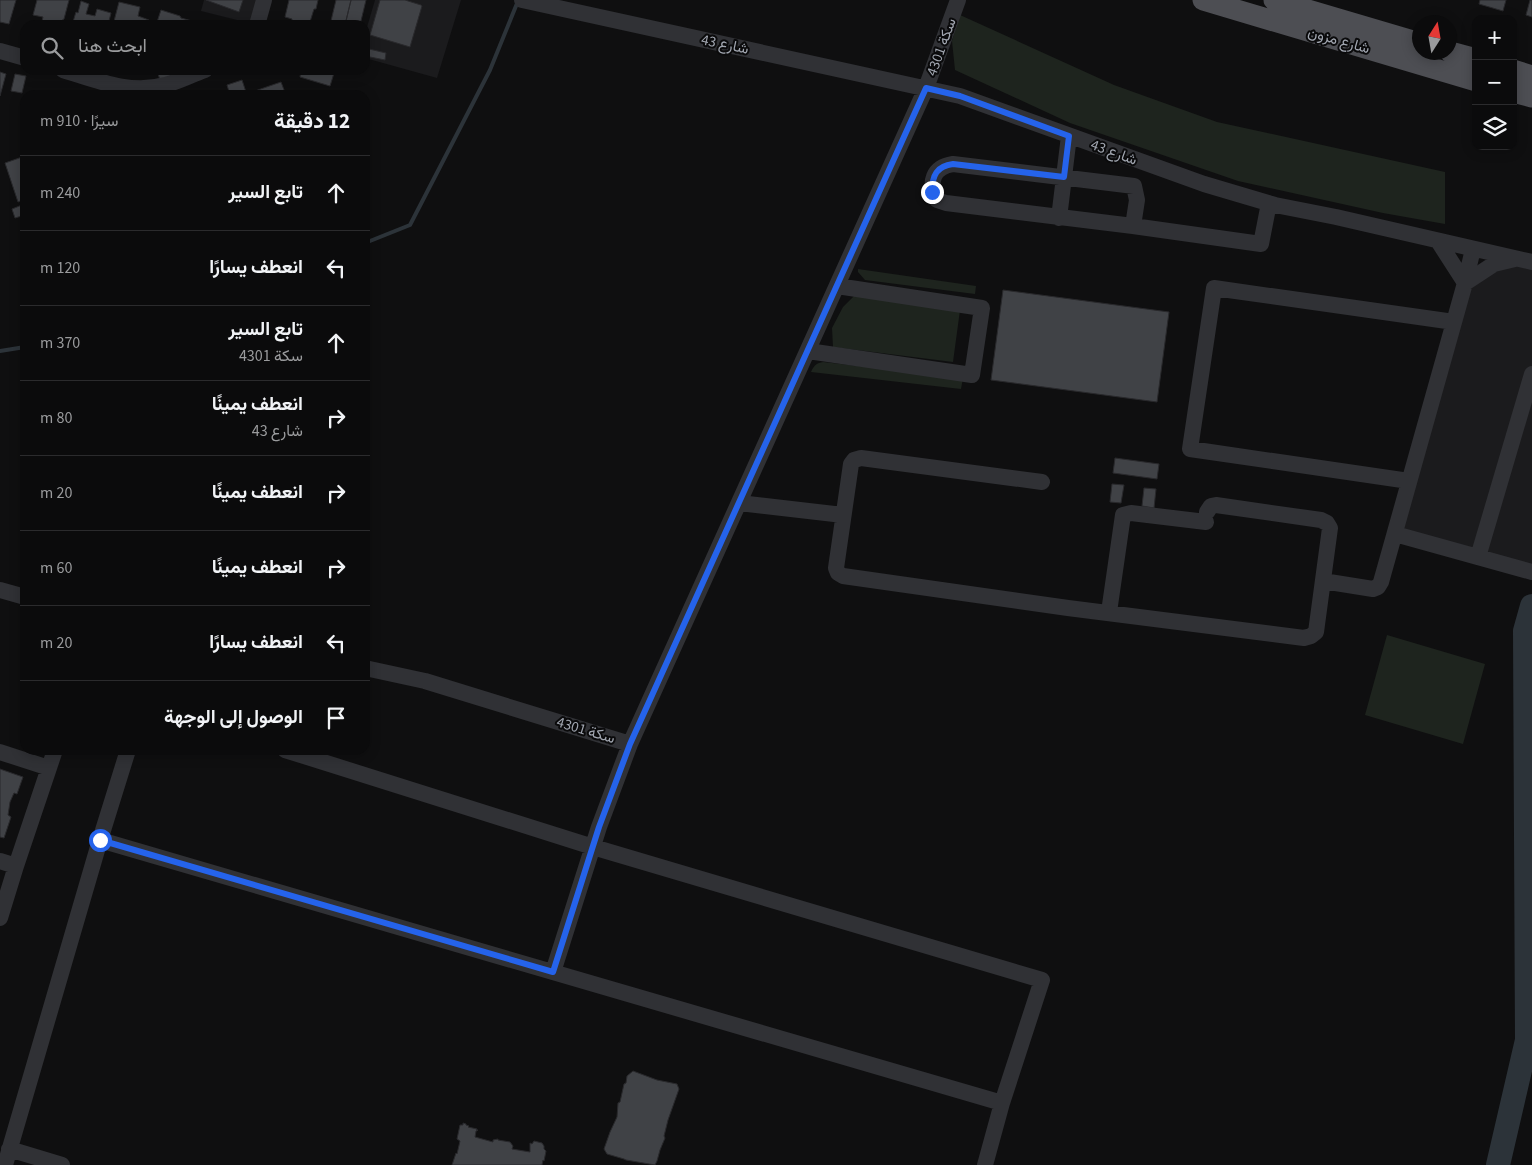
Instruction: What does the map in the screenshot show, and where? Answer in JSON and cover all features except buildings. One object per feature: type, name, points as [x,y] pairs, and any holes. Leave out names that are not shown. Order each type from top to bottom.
[{"type":"main road","name":"شارع مزون","points":[[1203,0],[1472,80]]},
{"type":"main road","name":"شارع مزون","points":[[1274,0],[1412,41]]},
{"type":"main road","points":[[1457,54],[1472,58]]},
{"type":"main road","points":[[1517,71],[1532,76]]},
{"type":"street","points":[[258,20],[264,0]]},
{"type":"street","name":"شارع 43","points":[[522,0],[960,96],[1204,184],[1269,203],[1525,260]]},
{"type":"street","name":"سكة 4301","points":[[370,669],[425,681],[630,744],[926,88],[958,0]]},
{"type":"street","points":[[0,50],[20,56]]},
{"type":"street","points":[[80,75],[124,88],[144,88],[164,86],[192,75]]},
{"type":"street","points":[[1059,218],[1069,136]]},
{"type":"street","points":[[1133,226],[1137,200],[1134,186],[953,164],[943,165],[935,174],[932,182],[932,192],[936,200],[946,203],[1261,244],[1269,203]]},
{"type":"street","points":[[1438,241],[1465,283]]},
{"type":"street","points":[[1323,581],[1373,588],[1378,587],[1381,582],[1473,249]]},
{"type":"street","points":[[1465,283],[1494,264],[1525,260]]},
{"type":"street","points":[[808,351],[972,375],[982,308],[837,286]]},
{"type":"street","points":[[1410,481],[1190,450],[1214,288],[1454,322]]},
{"type":"street","points":[[1478,557],[1532,374]]},
{"type":"street","points":[[1042,482],[861,458],[854,460],[850,464],[836,568],[838,573],[843,576],[1068,608],[1304,638],[1316,632],[1330,528],[1327,523],[1321,520],[1216,505],[1210,506],[1206,517],[1131,513],[1123,515],[1109,612]]},
{"type":"street","points":[[739,503],[843,515]]},
{"type":"street","points":[[1395,534],[1532,572]]},
{"type":"street","points":[[0,590],[20,596]]},
{"type":"street","points":[[553,972],[593,847],[630,744]]},
{"type":"street","points":[[0,752],[49,768]]},
{"type":"street","points":[[0,918],[8,863],[53,755]]},
{"type":"street","points":[[4,1165],[126,755]]},
{"type":"street","points":[[301,755],[593,847],[1042,980],[984,1165]]},
{"type":"street","points":[[100,840],[1002,1103]]},
{"type":"street","points":[[9,1149],[62,1165]]},
{"type":"shaded area","points":[[204,0],[264,0],[258,20],[237,20],[201,11]]},
{"type":"shaded area","points":[[375,0],[461,0],[437,78],[370,59],[369,20]]},
{"type":"shaded area","points":[[960,15],[1114,85],[1217,122],[1445,172],[1445,224],[1383,213],[1238,181],[1070,123],[955,70],[952,41]]},
{"type":"shaded area","points":[[1532,262],[1532,572],[1395,534],[1465,283],[1485,270]]},
{"type":"shaded area","points":[[858,269],[976,286],[975,294],[865,280],[858,272]]},
{"type":"shaded area","points":[[855,295],[960,310],[953,362],[833,347],[832,328],[843,307]]},
{"type":"shaded area","points":[[823,362],[963,378],[961,389],[811,372],[816,365]]},
{"type":"shaded area","points":[[1387,635],[1485,664],[1463,744],[1365,715]]},
{"type":"waterway","points":[[370,241],[410,225],[490,70],[518,1]]},
{"type":"waterway","points":[[0,351],[20,348]]},
{"type":"waterway","points":[[1498,1165],[1527,1040],[1525,631],[1532,606]]},
{"type":"route","points":[[100,840],[553,972],[599,827],[630,744],[926,88],[960,96],[1069,136],[1064,177],[953,164],[943,165],[935,174],[932,182],[932,192]]}]
